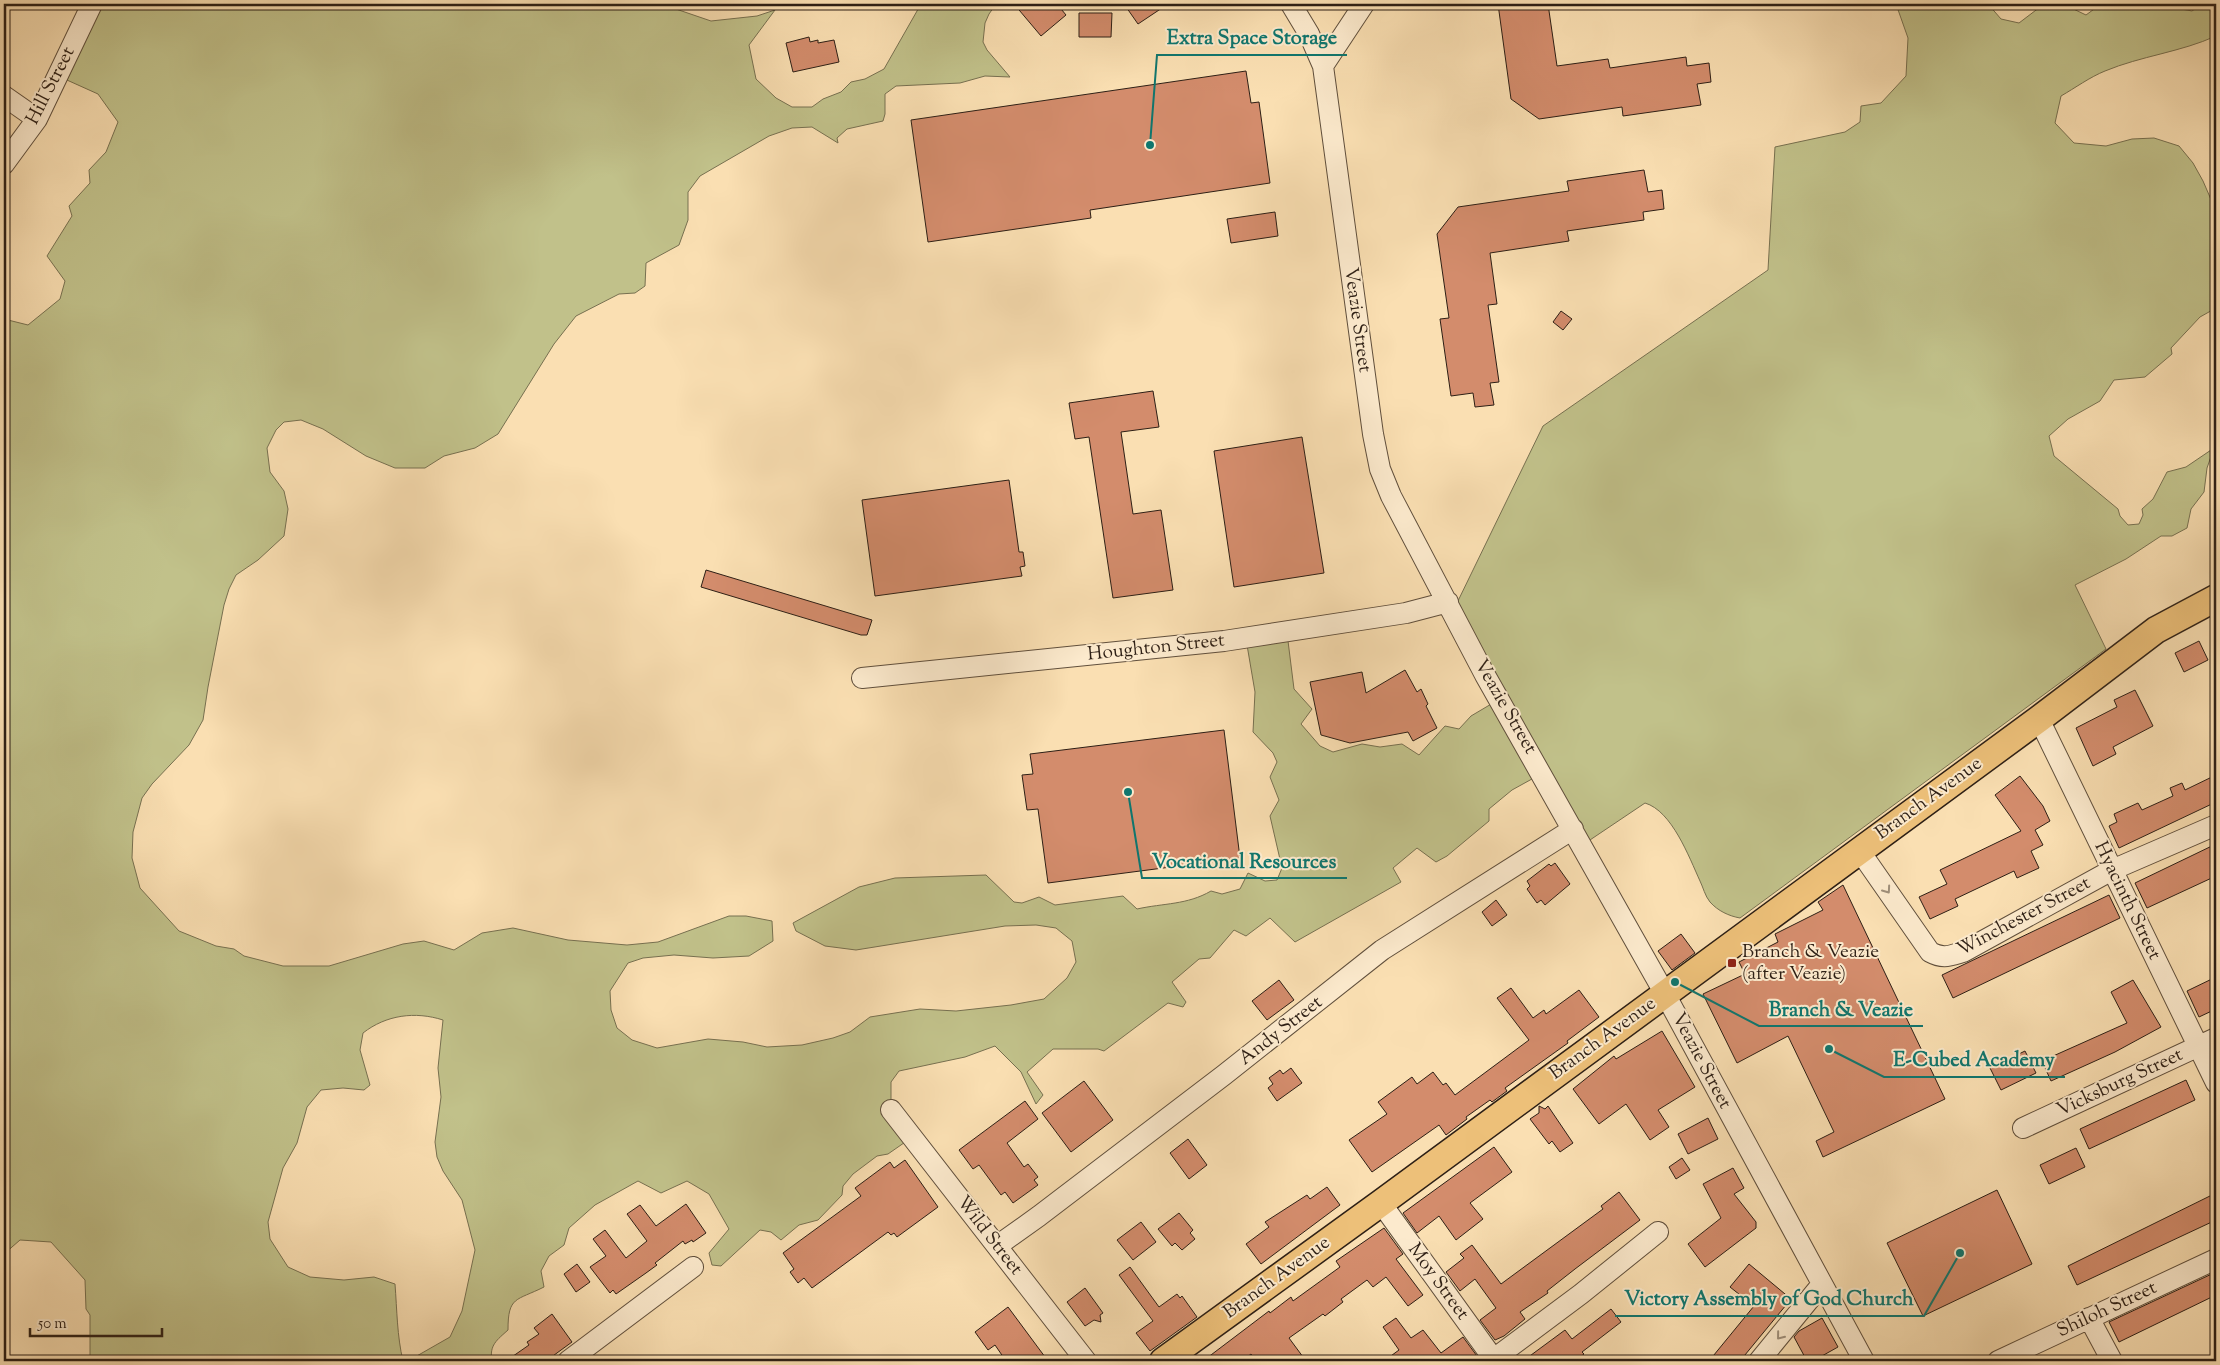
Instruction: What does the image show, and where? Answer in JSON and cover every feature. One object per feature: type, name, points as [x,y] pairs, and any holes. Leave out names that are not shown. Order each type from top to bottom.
[{"type":"main road","name":"Branch Avenue","points":[[1163,1361],[2039,719],[2156,630],[2216,598]]},
{"type":"street","name":"Hill Street","points":[[4,164],[37,119],[92,4]]},
{"type":"street","name":"Veazie Street","points":[[1291,4],[1309,34],[1323,66],[1356,313],[1380,470],[1391,496],[1485,675],[1665,994],[1864,1361]]},
{"type":"street","points":[[1323,66],[1364,4]]},
{"type":"street","points":[[4,96],[37,119]]},
{"type":"street","name":"Houghton Street","points":[[862,678],[1224,641],[1398,614],[1448,602]]},
{"type":"street","name":"Hyacinth Street","points":[[2039,719],[2112,870],[2207,1042],[2216,1083]]},
{"type":"street","name":"Winchester Street","points":[[1859,850],[1930,952],[1940,957],[1947,957],[1962,952],[2112,870],[2216,825]]},
{"type":"street","name":"Andy Street","points":[[997,1246],[1040,1216],[1216,1081],[1382,950],[1573,829]]},
{"type":"street","name":"Vicksburg Street","points":[[2023,1128],[2207,1042]]},
{"type":"street","name":"Wild Street","points":[[890,1110],[1086,1361]]},
{"type":"street","name":"Moy Street","points":[[1381,1203],[1493,1361]]},
{"type":"street","points":[[1493,1361],[1658,1232]]},
{"type":"street","name":"Shiloh Street","points":[[1998,1361],[2216,1259]]},
{"type":"street","points":[[568,1361],[693,1267]]},
{"type":"street","points":[[1759,1361],[1822,1284]]},
{"type":"street","points":[[2089,1318],[2112,1361]]},
{"type":"green space","points":[[89,4],[667,4],[670,7],[711,21],[757,16],[775,10],[749,45],[756,79],[776,98],[792,107],[812,107],[823,99],[841,92],[851,82],[865,79],[884,69],[921,4],[996,4],[985,23],[983,42],[987,50],[1010,77],[985,76],[960,83],[896,86],[885,94],[883,121],[847,129],[837,138],[838,143],[812,127],[792,128],[769,136],[700,176],[688,192],[688,220],[679,245],[646,263],[645,286],[635,293],[619,294],[576,316],[554,344],[498,434],[475,448],[444,456],[425,468],[395,468],[366,456],[323,429],[301,420],[284,422],[276,430],[267,448],[270,472],[284,491],[288,509],[284,536],[258,560],[236,575],[224,605],[203,720],[189,745],[152,784],[142,798],[133,832],[132,858],[140,888],[179,931],[216,946],[234,949],[244,956],[283,966],[329,966],[403,944],[424,941],[454,950],[482,933],[513,928],[568,940],[627,945],[658,942],[729,916],[746,916],[772,921],[773,941],[749,956],[713,958],[674,955],[643,958],[628,963],[610,991],[611,1010],[617,1028],[632,1040],[657,1048],[708,1039],[743,1042],[767,1047],[802,1045],[850,1032],[870,1017],[920,1009],[956,1011],[1044,999],[1067,978],[1076,962],[1072,941],[1056,928],[1036,925],[1005,926],[856,950],[825,946],[796,931],[793,923],[859,887],[895,878],[986,875],[1014,902],[1022,903],[1039,897],[1055,905],[1123,896],[1137,909],[1193,899],[1211,891],[1222,894],[1240,889],[1248,873],[1265,881],[1277,880],[1282,868],[1270,816],[1279,800],[1270,777],[1277,762],[1273,753],[1253,732],[1255,692],[1247,645],[1288,641],[1294,689],[1312,709],[1301,724],[1320,746],[1333,752],[1362,744],[1380,747],[1402,744],[1419,755],[1445,726],[1459,729],[1471,716],[1498,700],[1456,605],[1543,426],[1768,270],[1775,147],[1845,132],[1860,122],[1861,106],[1881,103],[1906,76],[1908,38],[1896,4],[1988,4],[2001,19],[2019,23],[2044,4],[2063,4],[2086,15],[2101,4],[2155,4],[2192,11],[2202,4],[2216,4],[2216,36],[2105,71],[2061,96],[2055,123],[2074,143],[2106,146],[2132,139],[2154,138],[2179,146],[2193,163],[2216,211],[2216,308],[2200,317],[2171,348],[2172,354],[2145,377],[2114,380],[2100,401],[2068,419],[2049,436],[2054,456],[2118,509],[2120,516],[2128,525],[2139,524],[2143,515],[2142,509],[2153,499],[2167,472],[2186,467],[2214,448],[2207,468],[2204,492],[2191,509],[2187,528],[2172,536],[2161,536],[2126,559],[2075,585],[2106,649],[1740,918],[1724,913],[1710,902],[1678,836],[1663,815],[1655,808],[1645,803],[1584,844],[1541,774],[1512,790],[1489,809],[1489,821],[1447,856],[1436,862],[1417,848],[1393,868],[1401,882],[1295,942],[1270,918],[1246,936],[1234,930],[1210,958],[1199,959],[1172,982],[1186,1002],[1183,1007],[1168,1003],[1104,1051],[1098,1049],[1053,1049],[1027,1072],[1043,1095],[1036,1104],[1021,1072],[995,1046],[965,1057],[899,1071],[891,1082],[891,1110],[911,1138],[888,1154],[877,1156],[853,1174],[843,1186],[842,1195],[818,1220],[799,1225],[781,1240],[771,1232],[760,1230],[721,1266],[712,1265],[709,1253],[729,1229],[709,1194],[687,1181],[661,1193],[638,1181],[595,1205],[569,1228],[564,1245],[549,1256],[541,1271],[544,1287],[520,1298],[512,1305],[508,1319],[508,1330],[497,1340],[493,1347],[492,1361],[408,1361],[450,1337],[462,1311],[475,1250],[462,1200],[443,1171],[437,1157],[435,1142],[441,1097],[438,1068],[443,1020],[422,1016],[401,1016],[381,1022],[363,1033],[360,1050],[370,1085],[364,1090],[343,1088],[321,1090],[307,1107],[297,1143],[283,1168],[268,1222],[270,1239],[288,1267],[310,1277],[344,1280],[374,1277],[395,1284],[398,1333],[403,1361],[90,1361],[90,1315],[86,1309],[85,1280],[51,1242],[20,1240],[4,1254],[4,319],[28,325],[60,299],[65,281],[47,256],[72,216],[69,206],[90,183],[89,170],[106,152],[118,122],[98,94],[58,76]]},
{"type":"building","points":[[1014,4],[1057,4],[1066,15],[1041,36]]},
{"type":"building","points":[[1124,4],[1168,4],[1138,24]]},
{"type":"building","points":[[1498,4],[1533,4],[1533,6],[1548,4],[1557,66],[1608,59],[1610,68],[1686,57],[1687,66],[1709,63],[1711,82],[1697,84],[1701,105],[1623,116],[1622,107],[1539,119],[1511,99]]},
{"type":"building","points":[[1079,13],[1112,13],[1111,37],[1079,37]]},
{"type":"building","points":[[809,37],[810,42],[818,40],[818,43],[834,40],[839,62],[793,72],[786,43]]},
{"type":"building","points":[[1246,71],[1251,103],[1259,102],[1270,183],[1090,210],[1091,218],[928,242],[911,120]]},
{"type":"building","points":[[1644,170],[1648,192],[1662,190],[1664,209],[1643,212],[1644,220],[1567,231],[1569,241],[1490,253],[1497,304],[1488,305],[1499,382],[1490,383],[1494,405],[1475,407],[1473,393],[1451,396],[1440,319],[1449,318],[1437,234],[1458,207],[1569,191],[1567,181]]},
{"type":"building","points":[[1275,212],[1278,236],[1231,243],[1227,219]]},
{"type":"building","points":[[1561,311],[1572,319],[1563,330],[1553,322]]},
{"type":"building","points":[[1153,391],[1159,427],[1121,432],[1133,514],[1161,510],[1173,590],[1113,598],[1089,437],[1075,439],[1069,403]]},
{"type":"building","points":[[1302,437],[1324,573],[1234,587],[1214,451]]},
{"type":"building","points":[[1009,480],[1019,552],[1023,552],[1025,566],[1020,567],[1022,576],[875,596],[862,500]]},
{"type":"building","points":[[706,570],[872,620],[867,635],[861,635],[701,587]]},
{"type":"building","points":[[2199,641],[2208,660],[2184,672],[2175,653]]},
{"type":"building","points":[[1405,670],[1417,692],[1421,689],[1428,704],[1426,706],[1437,728],[1413,741],[1408,732],[1350,743],[1321,735],[1310,682],[1362,672],[1366,693]]},
{"type":"building","points":[[2135,690],[2153,726],[2113,747],[2116,754],[2093,766],[2076,728],[2117,707],[2114,700]]},
{"type":"building","points":[[1224,730],[1240,858],[1048,883],[1038,809],[1027,810],[1022,775],[1033,774],[1030,754]]},
{"type":"building","points":[[2216,775],[2216,802],[2119,848],[2109,826],[2117,822],[2114,814],[2138,803],[2142,810],[2173,796],[2170,788],[2182,783],[2185,790]]},
{"type":"building","points":[[2020,776],[2043,806],[2050,821],[2035,830],[2043,845],[2031,851],[2039,868],[2017,878],[2014,871],[1955,899],[1958,906],[1930,919],[1919,897],[1947,884],[1940,870],[2021,831],[1995,795]]},
{"type":"building","points":[[2216,844],[2216,876],[2147,908],[2135,883]]},
{"type":"building","points":[[1555,863],[1570,884],[1545,905],[1541,900],[1537,903],[1527,889],[1530,886],[1527,881],[1549,864],[1551,866]]},
{"type":"building","points":[[1843,885],[1945,1099],[1823,1157],[1816,1141],[1834,1132],[1788,1036],[1737,1063],[1703,994],[1745,974],[1739,962],[1778,942],[1775,934],[1823,910],[1818,902]]},
{"type":"building","points":[[2109,895],[2120,918],[1953,998],[1942,975]]},
{"type":"building","points":[[1496,900],[1507,915],[1492,926],[1482,912]]},
{"type":"building","points":[[1681,934],[1695,953],[1672,970],[1658,951]]},
{"type":"building","points":[[2216,977],[2216,1009],[2199,1017],[2187,991]]},
{"type":"building","points":[[1279,980],[1294,1000],[1267,1020],[1252,1001]]},
{"type":"building","points":[[2133,980],[2161,1027],[2115,1052],[2051,1081],[2042,1061],[2127,1023],[2111,992]]},
{"type":"building","points":[[1511,988],[1533,1018],[1544,1010],[1546,1014],[1579,990],[1599,1017],[1567,1041],[1568,1043],[1505,1088],[1507,1091],[1492,1102],[1490,1100],[1466,1117],[1467,1119],[1446,1135],[1439,1125],[1372,1172],[1349,1140],[1387,1114],[1378,1102],[1412,1077],[1417,1084],[1433,1072],[1443,1085],[1446,1083],[1455,1095],[1529,1040],[1497,998]]},
{"type":"building","points":[[1662,1031],[1695,1087],[1658,1110],[1669,1127],[1650,1140],[1626,1104],[1599,1124],[1573,1089],[1614,1056],[1616,1059]]},
{"type":"building","points":[[2025,1051],[2036,1073],[2001,1090],[1990,1068]]},
{"type":"building","points":[[1291,1068],[1302,1083],[1277,1101],[1268,1088],[1273,1084],[1269,1078],[1280,1070],[1283,1074]]},
{"type":"building","points":[[2186,1080],[2195,1100],[2089,1149],[2080,1129]]},
{"type":"building","points":[[1084,1081],[1113,1120],[1071,1152],[1042,1113]]},
{"type":"building","points":[[1025,1101],[1038,1119],[1007,1143],[1024,1167],[1028,1164],[1038,1177],[1034,1180],[1038,1185],[1013,1203],[1005,1192],[1001,1195],[979,1165],[973,1169],[959,1150]]},
{"type":"building","points":[[1539,1106],[1545,1109],[1548,1106],[1573,1143],[1560,1152],[1552,1141],[1549,1144],[1530,1119],[1539,1113]]},
{"type":"building","points":[[1708,1118],[1718,1139],[1688,1154],[1678,1134]]},
{"type":"building","points":[[1188,1139],[1207,1165],[1189,1179],[1170,1153]]},
{"type":"building","points":[[1494,1147],[1512,1172],[1470,1203],[1483,1219],[1456,1240],[1439,1216],[1417,1233],[1403,1213]]},
{"type":"building","points":[[2076,1148],[2085,1167],[2049,1184],[2040,1165]]},
{"type":"building","points":[[1682,1158],[1690,1170],[1676,1179],[1669,1167]]},
{"type":"building","points":[[905,1160],[938,1207],[897,1237],[894,1233],[891,1235],[888,1232],[812,1288],[804,1278],[798,1283],[790,1272],[794,1269],[783,1253],[861,1196],[855,1188],[890,1162],[894,1168]]},
{"type":"building","points":[[1733,1168],[1744,1188],[1734,1194],[1756,1222],[1756,1228],[1705,1267],[1688,1244],[1721,1218],[1703,1184]]},
{"type":"building","points":[[1327,1187],[1340,1205],[1261,1264],[1246,1244],[1269,1227],[1265,1222],[1307,1195],[1310,1199]]},
{"type":"building","points":[[1997,1190],[2032,1264],[1923,1316],[1887,1243]]},
{"type":"building","points":[[1619,1192],[1640,1220],[1547,1291],[1548,1293],[1520,1312],[1525,1319],[1504,1336],[1495,1340],[1480,1320],[1496,1308],[1475,1279],[1460,1291],[1446,1272],[1464,1258],[1460,1254],[1472,1245],[1501,1284],[1603,1209],[1601,1206]]},
{"type":"building","points":[[2216,1193],[2216,1220],[2077,1285],[2068,1266]]},
{"type":"building","points":[[686,1204],[706,1233],[693,1242],[692,1240],[685,1244],[683,1241],[655,1263],[657,1265],[646,1273],[616,1294],[613,1290],[610,1293],[590,1267],[606,1256],[593,1239],[605,1230],[626,1258],[647,1241],[627,1214],[640,1205],[656,1226]]},
{"type":"building","points":[[1179,1213],[1193,1230],[1190,1233],[1195,1239],[1182,1250],[1175,1243],[1172,1246],[1158,1229]]},
{"type":"building","points":[[1141,1222],[1156,1242],[1133,1260],[1117,1240]]},
{"type":"building","points":[[1384,1228],[1403,1254],[1396,1259],[1423,1295],[1408,1306],[1386,1277],[1373,1287],[1367,1280],[1341,1299],[1343,1302],[1325,1316],[1323,1314],[1289,1338],[1306,1361],[1257,1361],[1251,1354],[1242,1361],[1203,1361],[1269,1311],[1270,1313],[1291,1297],[1293,1301],[1340,1267],[1336,1261]]},
{"type":"building","points":[[577,1264],[590,1282],[576,1292],[564,1274]]},
{"type":"building","points":[[1749,1264],[1791,1299],[1740,1361],[1709,1361],[1754,1306],[1730,1287]]},
{"type":"building","points":[[1130,1267],[1159,1307],[1177,1294],[1180,1298],[1182,1296],[1197,1317],[1150,1351],[1136,1333],[1153,1321],[1119,1275]]},
{"type":"building","points":[[2216,1272],[2216,1295],[2119,1342],[2109,1322]]},
{"type":"building","points":[[1085,1288],[1103,1313],[1100,1315],[1101,1322],[1094,1320],[1085,1326],[1067,1302]]},
{"type":"building","points":[[1008,1307],[1048,1361],[1006,1361],[995,1345],[988,1350],[975,1332]]},
{"type":"building","points":[[1611,1309],[1621,1322],[1582,1352],[1584,1354],[1575,1361],[1523,1361],[1565,1330],[1572,1339]]},
{"type":"building","points":[[552,1314],[572,1342],[546,1361],[506,1361],[529,1345],[527,1342],[539,1334],[534,1328]]},
{"type":"building","points":[[1396,1318],[1411,1338],[1423,1330],[1441,1353],[1463,1337],[1477,1356],[1470,1361],[1384,1361],[1399,1350],[1383,1327]]},
{"type":"building","points":[[1822,1318],[1838,1347],[1813,1361],[1807,1361],[1794,1337],[1799,1331]]},
{"type":"place","name":"Extra Space Storage","points":[[1150,145]]},
{"type":"place","name":"Vocational Resources","points":[[1128,792]]},
{"type":"place","name":"Branch & Veazie (after Veazie)","points":[[1732,963]]},
{"type":"place","name":"Branch & Veazie","points":[[1675,982]]},
{"type":"place","name":"E-Cubed Academy","points":[[1829,1049]]},
{"type":"place","name":"Victory Assembly of God Church","points":[[1960,1253]]}]
